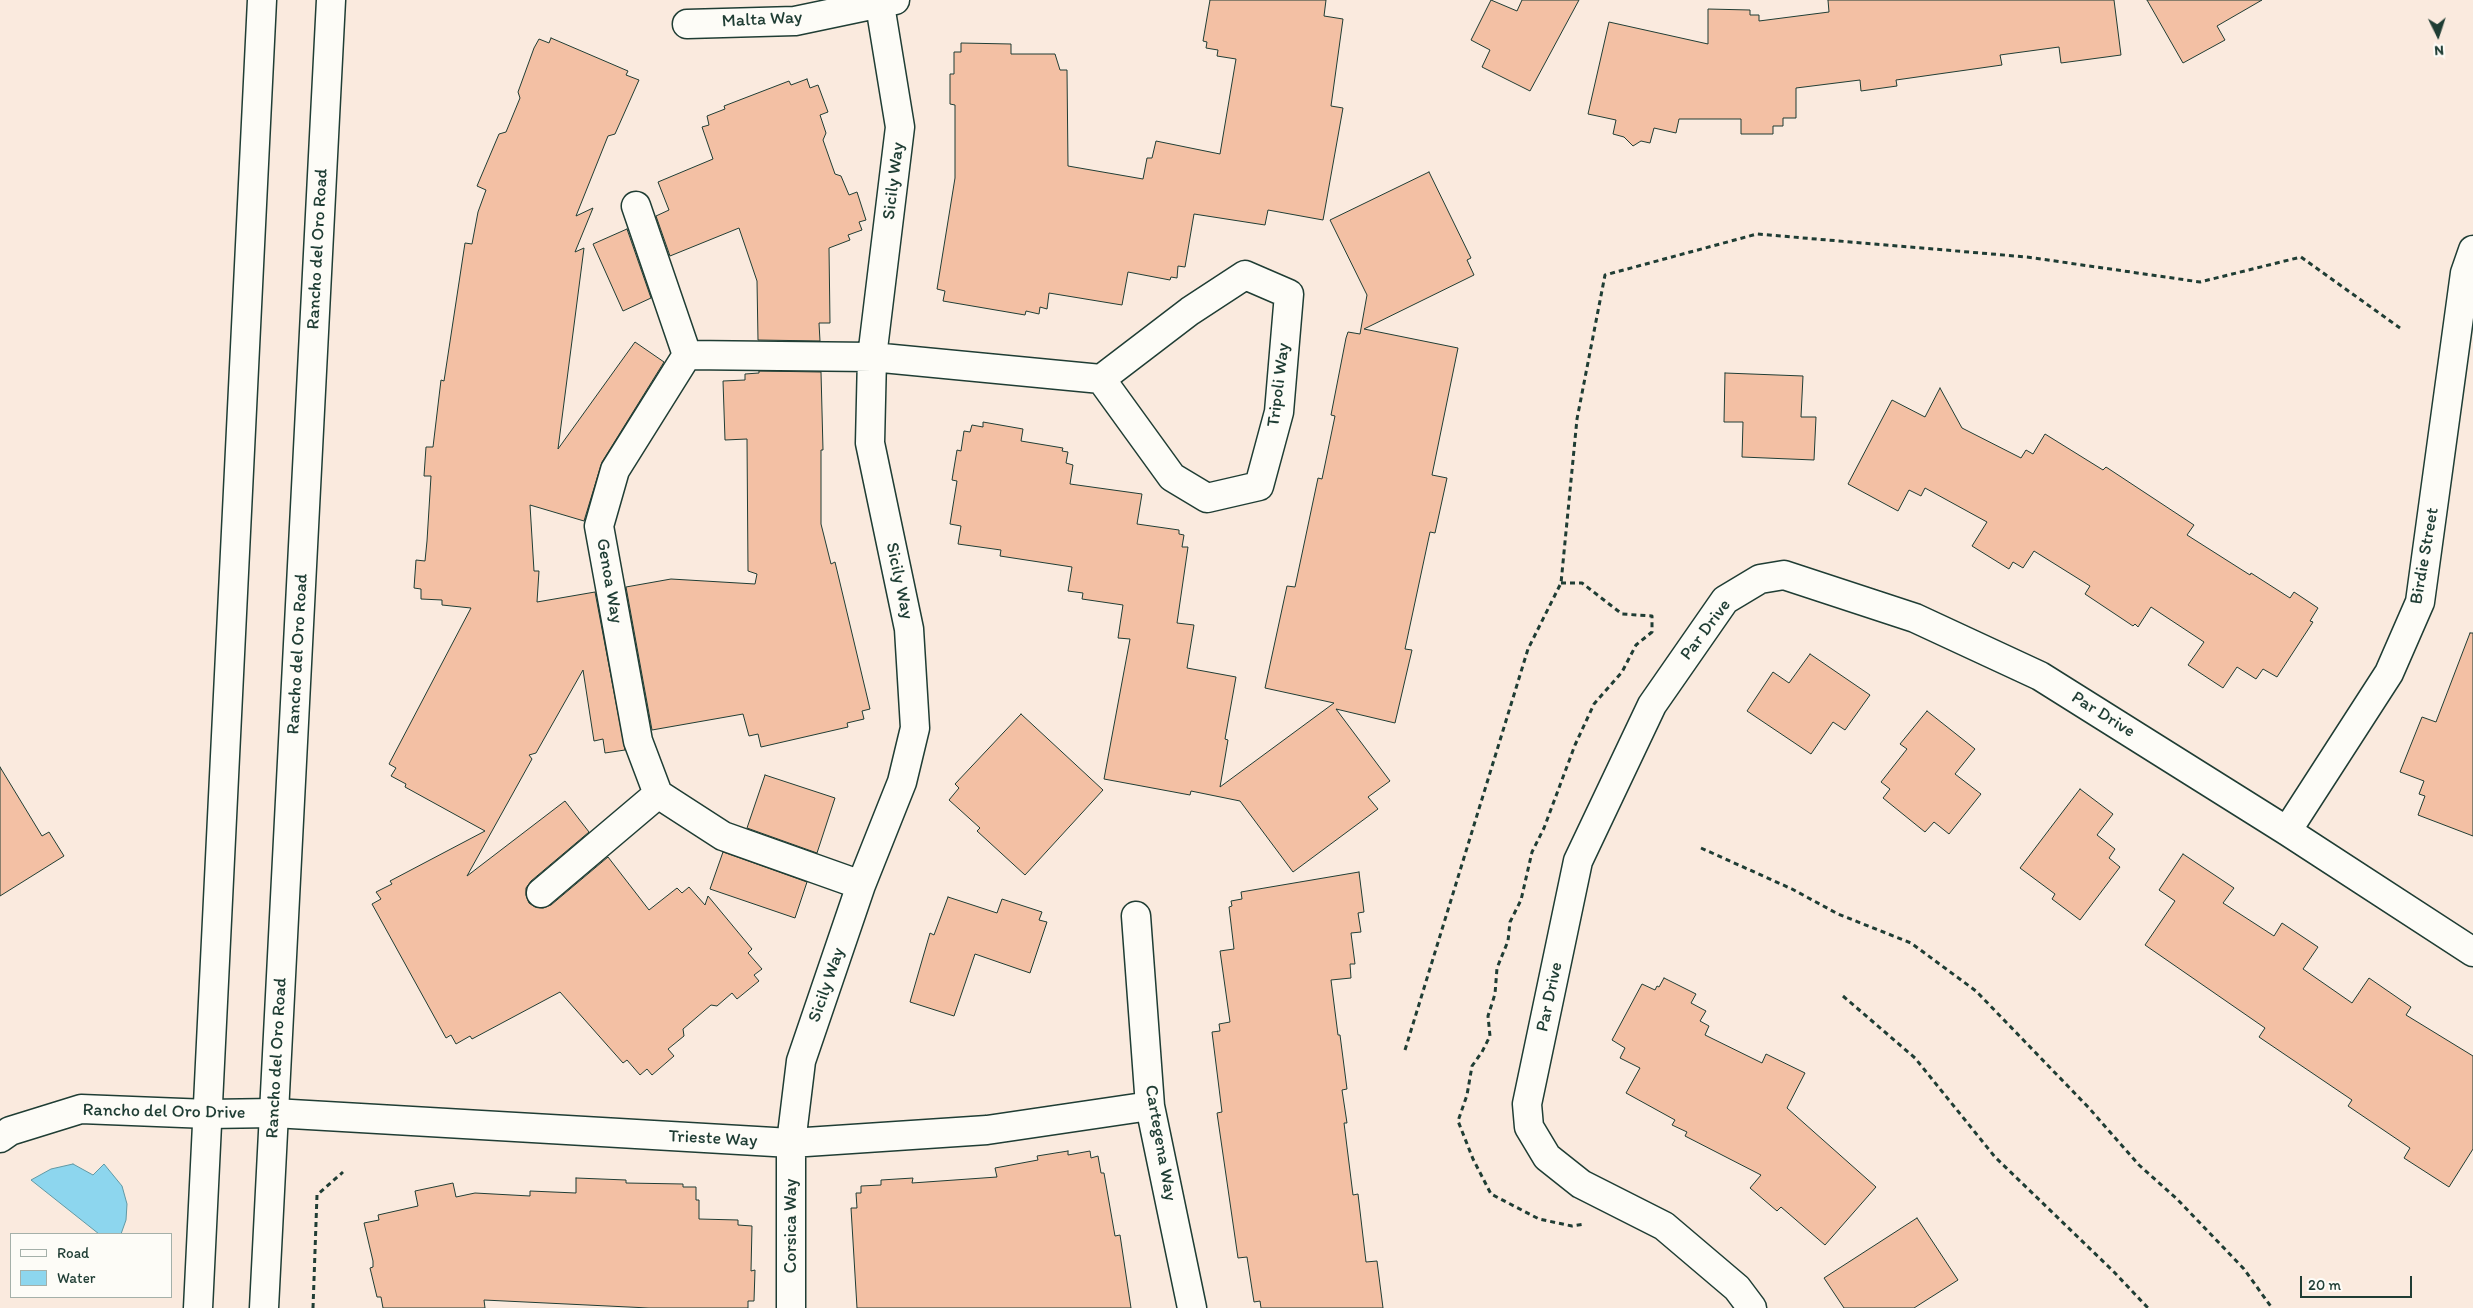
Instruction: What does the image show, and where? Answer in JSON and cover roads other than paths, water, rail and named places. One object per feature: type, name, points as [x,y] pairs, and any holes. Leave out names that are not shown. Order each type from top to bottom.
[{"type":"street","points":[[198,1308],[217,880],[262,0]]},
{"type":"street","name":"Rancho del Oro Road","points":[[264,1308],[331,0]]},
{"type":"street","name":"Malta Way","points":[[687,24],[795,21],[887,2]]},
{"type":"street","name":"Sicily Way","points":[[791,1143],[801,1061],[861,885],[902,782],[915,728],[910,629],[870,442],[872,357],[900,127],[887,2]]},
{"type":"street","points":[[636,206],[687,355],[872,357],[1101,379]]},
{"type":"street","name":"Birdie Street","points":[[2288,831],[2389,673],[2420,602],[2466,273],[2473,250]]},
{"type":"street","name":"Tripoli Way","points":[[1245,275],[1289,294],[1279,412],[1259,486],[1207,498],[1172,477],[1101,379],[1190,311],[1245,275]]},
{"type":"street","name":"Genoa Way","points":[[658,794],[638,741],[599,526],[615,470],[687,355]]},
{"type":"street","name":"Par Drive","points":[[1752,1308],[1737,1288],[1664,1226],[1581,1184],[1547,1157],[1529,1127],[1527,1104],[1578,862],[1652,705],[1725,600],[1760,579],[1784,575],[1915,618],[2040,676],[2288,831],[2473,952]]},
{"type":"street","points":[[541,893],[658,794],[723,836],[861,885]]},
{"type":"street","name":"Cartegena Way","points":[[1136,916],[1150,1106],[1192,1308]]},
{"type":"street","name":"Trieste Way","points":[[274,1113],[791,1143],[987,1130],[1150,1106]]},
{"type":"street","name":"Rancho del Oro Drive","points":[[0,1138],[10,1131],[81,1109],[208,1114],[274,1113]]},
{"type":"street","name":"Corsica Way","points":[[791,1143],[791,1308]]},
{"type":"water","points":[[73,1164],[93,1175],[104,1164],[122,1186],[127,1204],[126,1220],[121,1233],[98,1233],[31,1180],[51,1169]]}]
